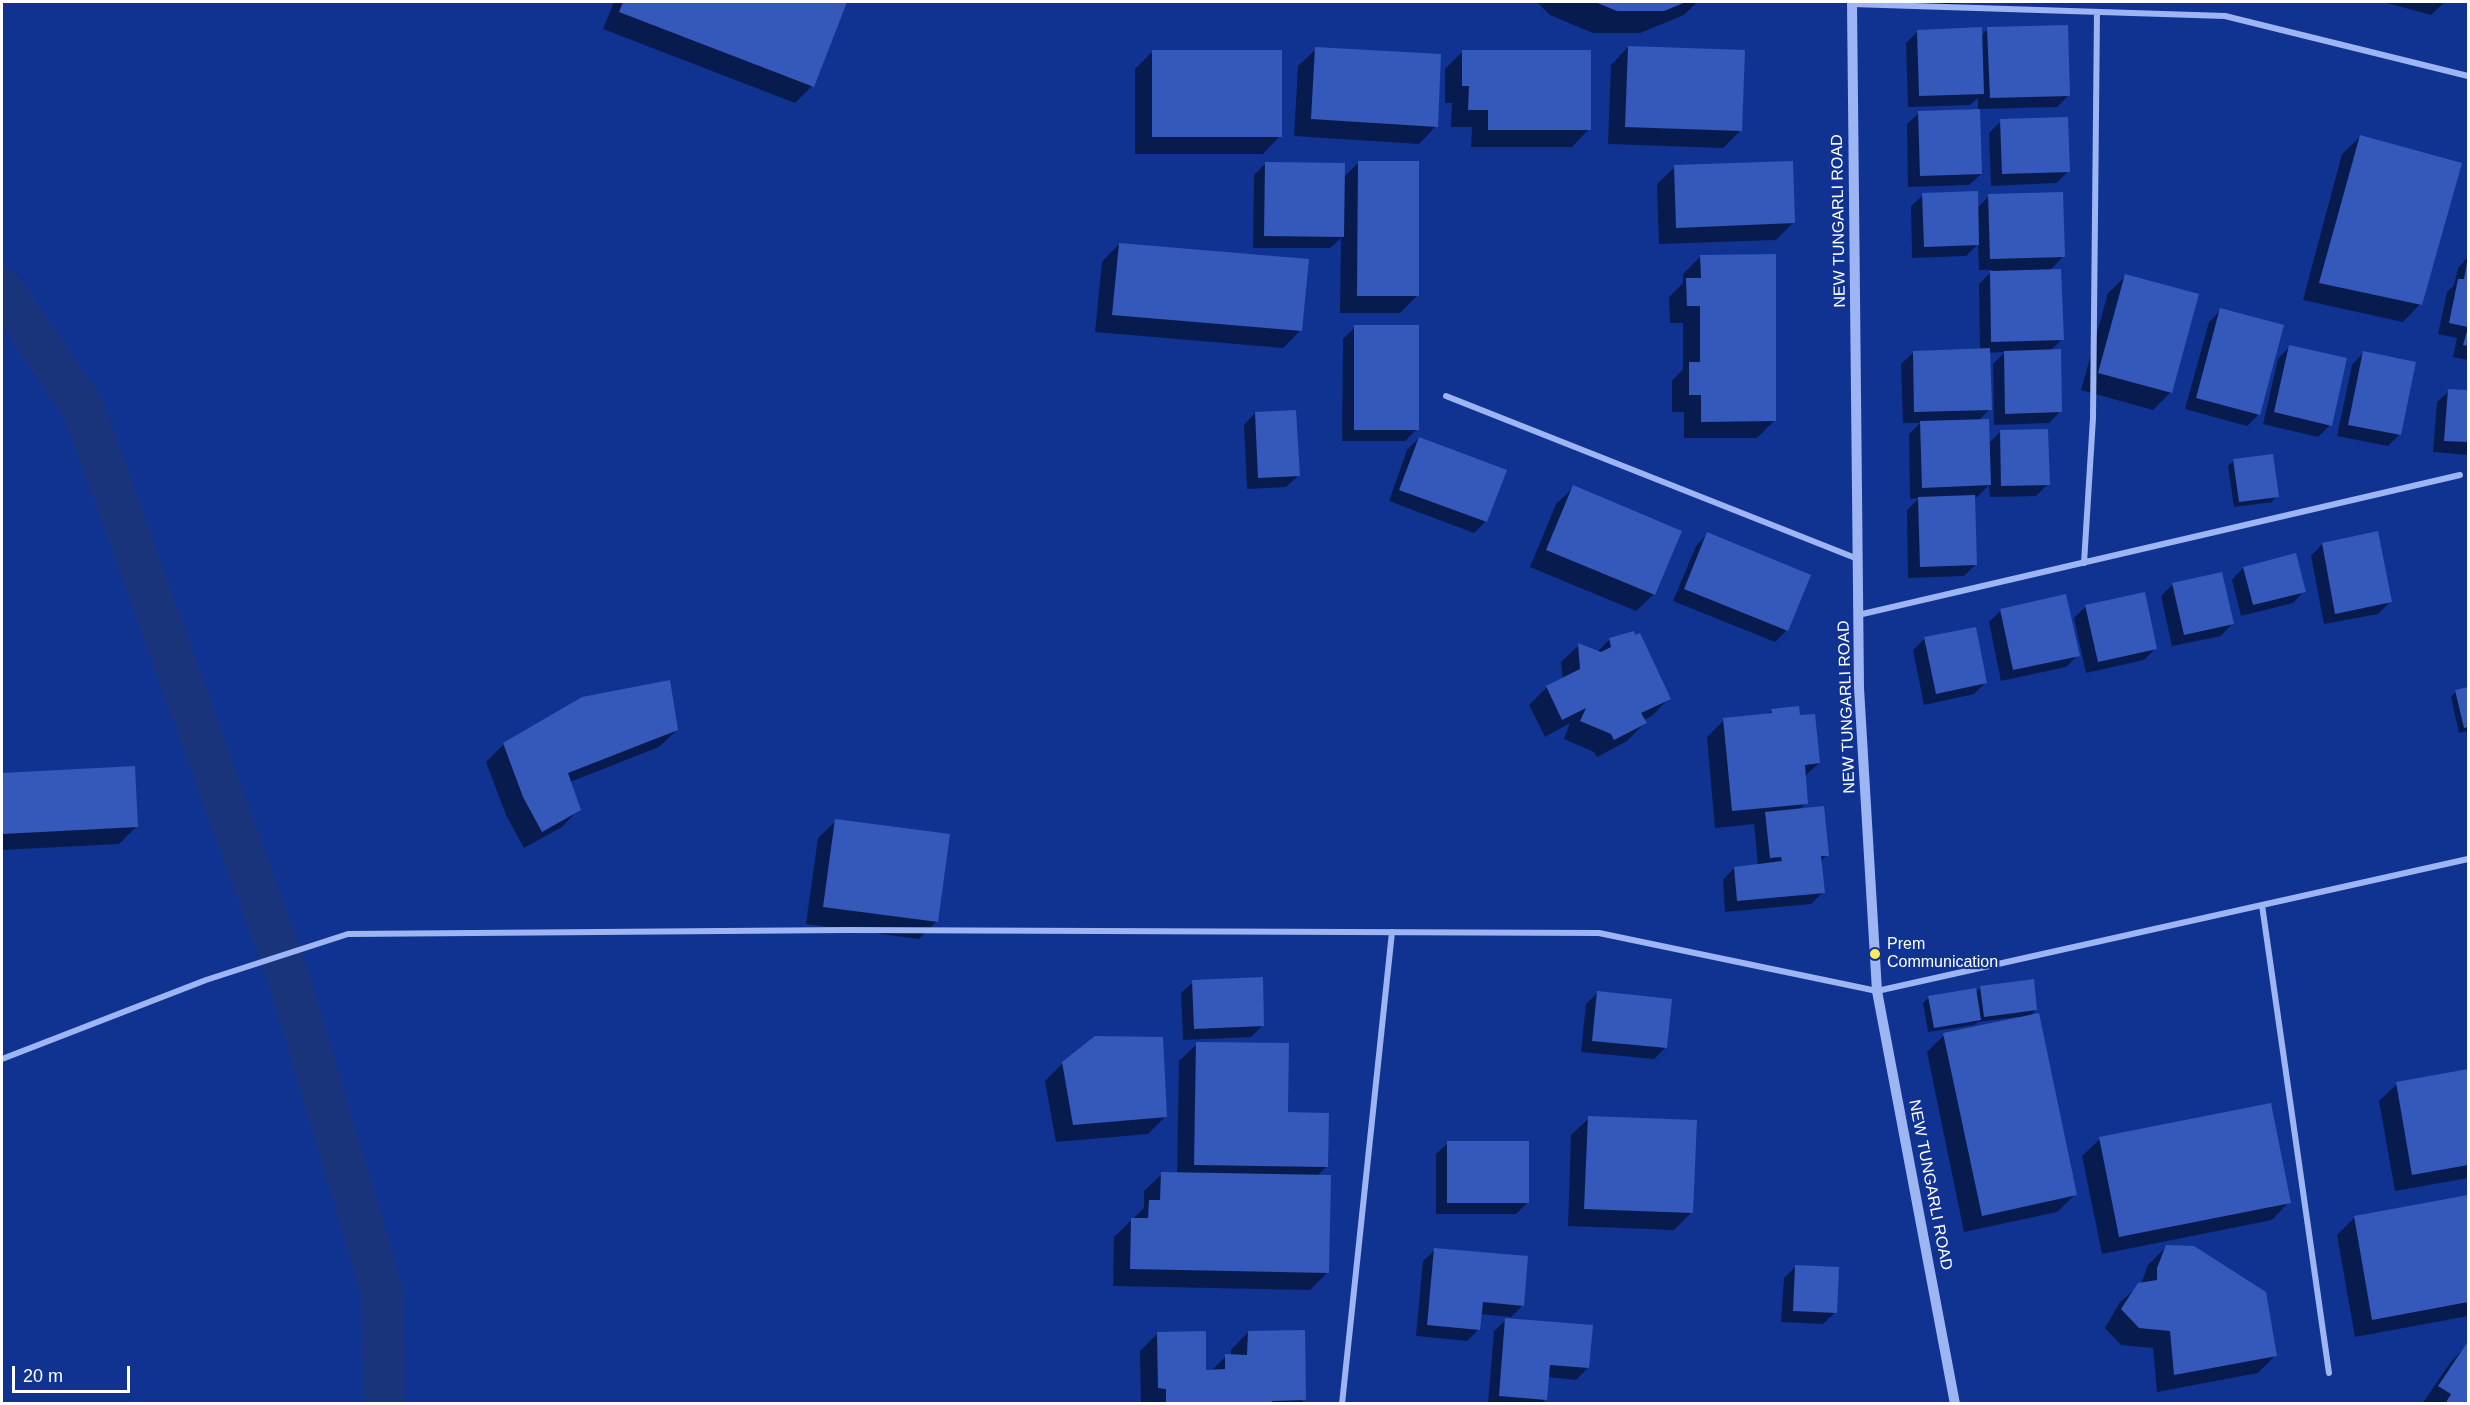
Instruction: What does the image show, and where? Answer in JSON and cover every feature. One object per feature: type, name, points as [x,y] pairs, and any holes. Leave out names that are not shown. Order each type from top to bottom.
[{"type":"street","points":[[1852,3],[2225,16],[2469,76]]},
{"type":"street","name":"NEW TUNGARLI ROAD","points":[[1852,3],[1859,688],[1877,991],[1955,1404]]},
{"type":"street","points":[[2084,563],[2093,418],[2097,12]]},
{"type":"street","points":[[1446,396],[1858,560]]},
{"type":"street","points":[[1858,615],[2460,475]]},
{"type":"street","points":[[2,1059],[206,980],[348,934],[848,930],[1599,933],[1877,991],[2469,859]]},
{"type":"street","points":[[2262,905],[2329,1373]]},
{"type":"street","points":[[1342,1404],[1392,932]]},
{"type":"building","points":[[623,2],[847,2],[814,87],[619,12]]},
{"type":"building","points":[[1595,2],[1686,2],[1664,11],[1617,11]]},
{"type":"building","points":[[2068,25],[2070,96],[1990,98],[1987,27]]},
{"type":"building","points":[[1982,27],[1984,94],[1919,96],[1917,30]]},
{"type":"building","points":[[1628,46],[1745,50],[1742,131],[1625,127]]},
{"type":"building","points":[[1315,47],[1441,54],[1438,127],[1311,119]]},
{"type":"building","points":[[1152,50],[1282,50],[1282,137],[1152,137]]},
{"type":"building","points":[[1462,50],[1591,50],[1591,130],[1488,130],[1488,110],[1468,110],[1469,86],[1462,86]]},
{"type":"building","points":[[1980,109],[1982,174],[1920,176],[1918,111]]},
{"type":"building","points":[[2068,117],[2070,172],[2002,174],[2000,119]]},
{"type":"building","points":[[2360,135],[2462,163],[2422,305],[2319,283]]},
{"type":"building","points":[[1358,161],[1419,161],[1419,296],[1357,296]]},
{"type":"building","points":[[1793,161],[1795,223],[1676,228],[1674,165]]},
{"type":"building","points":[[1265,162],[1345,163],[1344,237],[1264,236]]},
{"type":"building","points":[[1978,191],[1979,245],[1924,247],[1922,193]]},
{"type":"building","points":[[2063,192],[2065,257],[1990,259],[1988,194]]},
{"type":"building","points":[[1119,243],[1309,259],[1302,331],[1112,315]]},
{"type":"building","points":[[1776,254],[1776,421],[1701,422],[1701,395],[1689,395],[1689,362],[1700,362],[1700,306],[1687,306],[1686,278],[1701,278],[1700,255]]},
{"type":"building","points":[[2467,262],[2468,327],[2449,323],[2458,279],[2464,279]]},
{"type":"building","points":[[2061,269],[2064,340],[1991,342],[1990,271]]},
{"type":"building","points":[[2125,274],[2199,294],[2172,393],[2098,373]]},
{"type":"building","points":[[2220,308],[2284,325],[2260,415],[2196,398]]},
{"type":"building","points":[[1354,325],[1419,325],[1419,430],[1354,430]]},
{"type":"building","points":[[2468,328],[2468,346],[2463,345]]},
{"type":"building","points":[[2289,345],[2347,358],[2332,426],[2274,412]]},
{"type":"building","points":[[1990,348],[1992,410],[1914,412],[1913,351]]},
{"type":"building","points":[[2061,349],[2062,412],[2005,414],[2004,351]]},
{"type":"building","points":[[2363,351],[2416,362],[2401,435],[2348,425]]},
{"type":"building","points":[[2448,389],[2468,390],[2468,442],[2444,441]]},
{"type":"building","points":[[1296,410],[1300,476],[1258,478],[1255,412]]},
{"type":"building","points":[[1989,419],[1991,485],[1922,488],[1920,421]]},
{"type":"building","points":[[2048,429],[2050,485],[2001,486],[2000,430]]},
{"type":"building","points":[[1419,437],[1507,470],[1487,522],[1399,490]]},
{"type":"building","points":[[2273,454],[2279,497],[2239,502],[2233,459]]},
{"type":"building","points":[[1573,485],[1682,531],[1655,595],[1546,550]]},
{"type":"building","points":[[1975,495],[1977,565],[1920,567],[1918,497]]},
{"type":"building","points":[[2378,531],[2392,602],[2335,614],[2322,543]]},
{"type":"building","points":[[1707,532],[1811,575],[1788,631],[1684,589]]},
{"type":"building","points":[[2296,553],[2306,592],[2253,605],[2243,567]]},
{"type":"building","points":[[2222,572],[2234,624],[2184,635],[2172,583]]},
{"type":"building","points":[[2145,592],[2157,649],[2098,662],[2085,605]]},
{"type":"building","points":[[2066,594],[2080,656],[2013,670],[2000,609]]},
{"type":"building","points":[[1976,627],[1987,683],[1936,694],[1924,637]]},
{"type":"building","points":[[1634,631],[1635,635],[1640,633],[1671,699],[1641,713],[1647,723],[1614,740],[1611,734],[1580,721],[1586,708],[1562,720],[1546,686],[1580,669],[1578,643],[1601,652],[1611,647],[1609,638]]},
{"type":"building","points":[[670,680],[678,730],[568,773],[581,810],[542,832],[523,797],[503,743],[582,697]]},
{"type":"building","points":[[2468,687],[2468,727],[2464,728],[2455,690]]},
{"type":"building","points":[[1799,706],[1800,715],[1815,714],[1820,763],[1805,765],[1808,804],[1732,811],[1723,718],[1772,713],[1771,709]]},
{"type":"building","points":[[135,766],[138,827],[2,834],[2,773]]},
{"type":"building","points":[[1824,806],[1829,856],[1821,856],[1825,893],[1737,901],[1734,867],[1782,861],[1781,857],[1770,858],[1765,812]]},
{"type":"building","points":[[835,819],[950,834],[938,922],[823,907]]},
{"type":"building","points":[[1263,977],[1264,1026],[1194,1029],[1192,980]]},
{"type":"building","points":[[2034,979],[2037,1010],[1984,1017],[1980,986]]},
{"type":"building","points":[[1976,988],[1981,1020],[1934,1028],[1928,996]]},
{"type":"building","points":[[1597,991],[1672,999],[1667,1048],[1592,1041]]},
{"type":"building","points":[[2039,1013],[2077,1195],[1982,1216],[1943,1033]]},
{"type":"building","points":[[1095,1036],[1163,1037],[1167,1117],[1073,1125],[1062,1062]]},
{"type":"building","points":[[1196,1042],[1289,1043],[1288,1112],[1329,1113],[1328,1167],[1194,1165]]},
{"type":"building","points":[[2468,1069],[2468,1165],[2412,1175],[2396,1082]]},
{"type":"building","points":[[2271,1103],[2291,1203],[2119,1237],[2099,1137]]},
{"type":"building","points":[[1588,1116],[1697,1120],[1693,1213],[1584,1209]]},
{"type":"building","points":[[1447,1141],[1529,1141],[1529,1203],[1447,1203]]},
{"type":"building","points":[[1161,1172],[1331,1175],[1329,1273],[1130,1269],[1131,1218],[1148,1218],[1149,1200],[1160,1200]]},
{"type":"building","points":[[2468,1195],[2468,1302],[2372,1320],[2354,1216]]},
{"type":"building","points":[[2166,1245],[2194,1246],[2266,1292],[2277,1356],[2174,1375],[2170,1331],[2139,1328],[2121,1309],[2138,1283],[2157,1280],[2157,1268]]},
{"type":"building","points":[[1434,1248],[1528,1256],[1524,1306],[1483,1302],[1480,1330],[1427,1325]]},
{"type":"building","points":[[1795,1265],[1839,1267],[1837,1313],[1793,1311]]},
{"type":"building","points":[[1505,1318],[1593,1325],[1589,1368],[1550,1365],[1547,1400],[1499,1396]]},
{"type":"building","points":[[1305,1330],[1306,1400],[1272,1401],[1272,1404],[1166,1404],[1166,1389],[1158,1388],[1157,1332],[1206,1331],[1206,1370],[1225,1369],[1225,1354],[1247,1355],[1248,1331]]},
{"type":"building","points":[[2467,1343],[2468,1404],[2445,1404],[2451,1394],[2438,1386]]},
{"type":"waterway","points":[[2,289],[83,408],[290,983],[383,1294],[384,1404]]},
{"type":"place","name":"Prem Communication","points":[[1875,954]]}]
